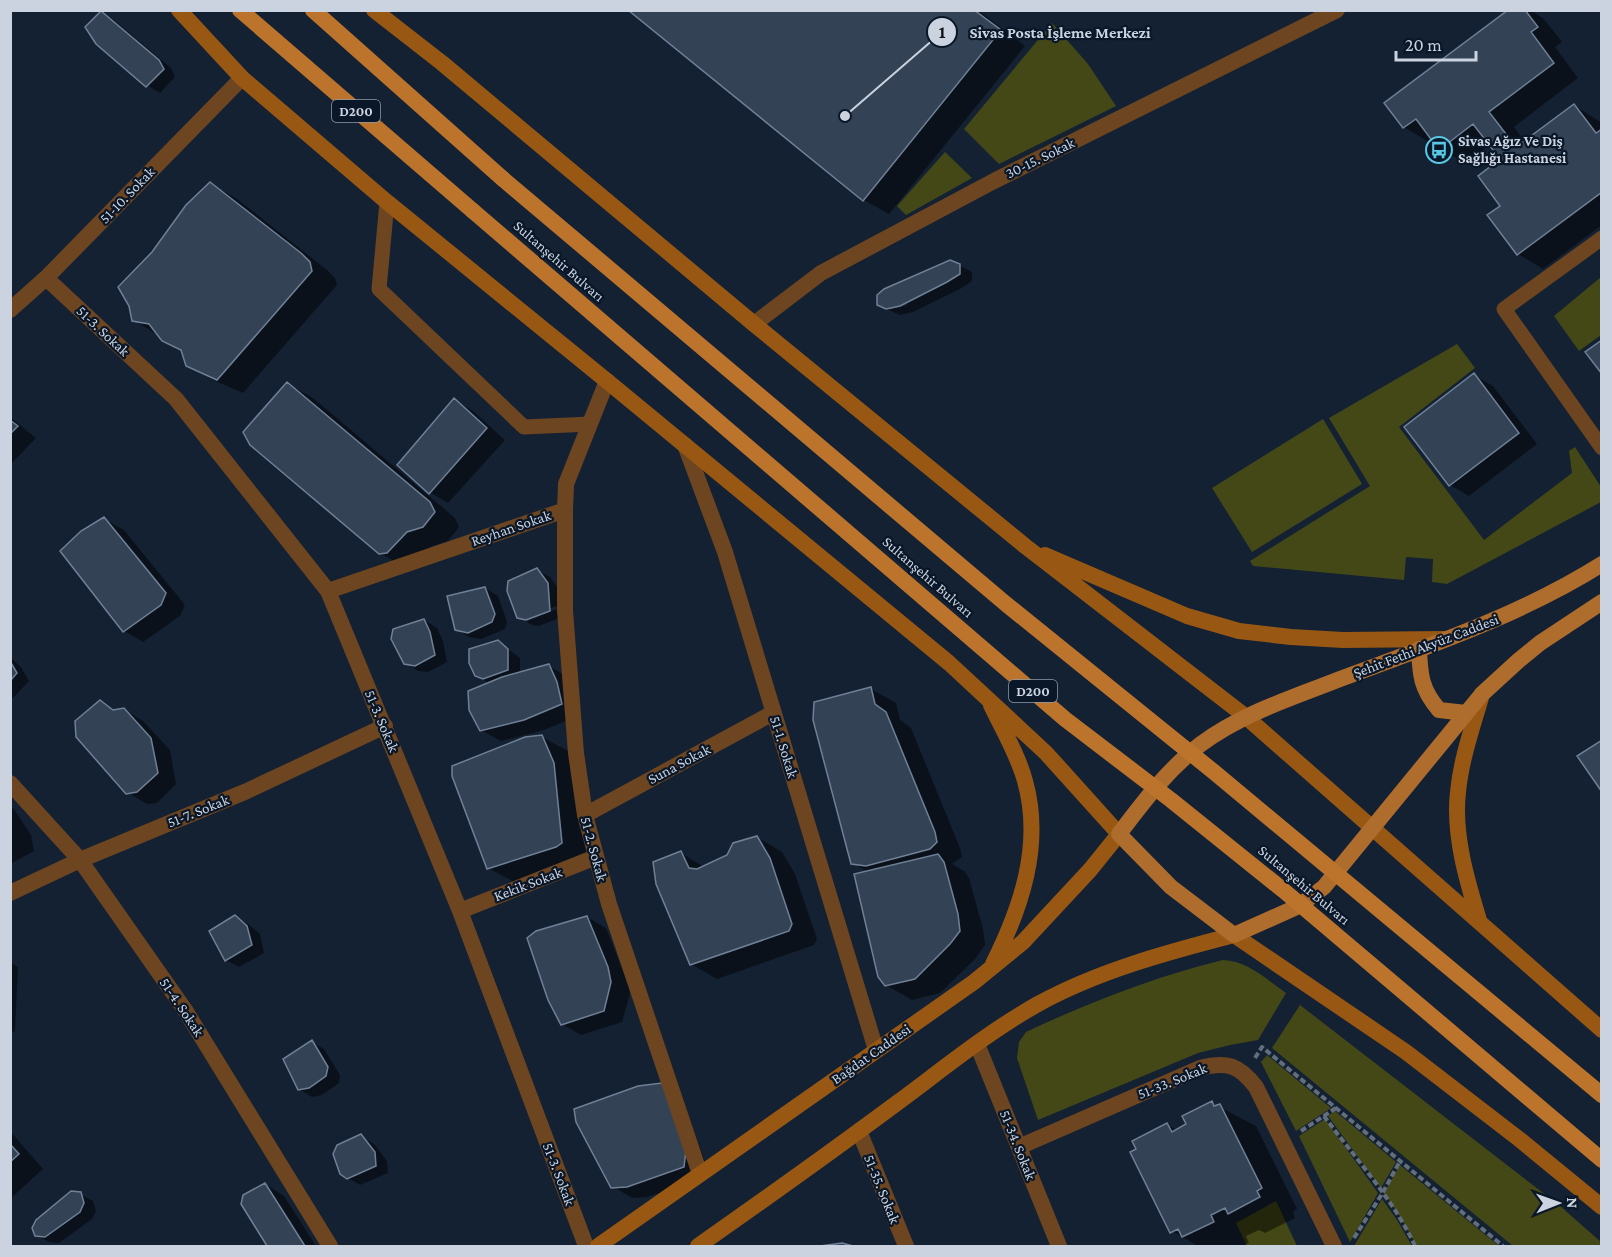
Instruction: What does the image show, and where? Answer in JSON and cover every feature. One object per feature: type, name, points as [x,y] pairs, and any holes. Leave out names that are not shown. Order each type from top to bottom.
[{"type":"highway","name":"Sultanşehir Bulvarı","points":[[240,10],[1065,719],[1283,890],[1602,1160]]},
{"type":"highway","name":"Sultanşehir Bulvarı","points":[[313,10],[503,179],[997,596],[1214,772],[1602,1095]]},
{"type":"main road","points":[[179,10],[242,78],[387,202],[949,663],[1046,753],[1119,834],[1171,887],[1234,935],[1406,1052],[1602,1207]]},
{"type":"main road","points":[[374,10],[442,63],[753,324],[1025,546],[1245,716],[1602,1030]]},
{"type":"main road","points":[[1025,546],[1187,616],[1239,631],[1343,640],[1446,639]]},
{"type":"main road","name":"Şehit Fethi Akyüz Caddesi","points":[[1119,834],[1171,769],[1202,743],[1245,716],[1520,609],[1602,564]]},
{"type":"main road","points":[[699,1246],[977,1044],[1028,1010],[1073,987],[1164,954],[1234,935],[1299,906],[1324,887],[1482,694],[1533,649],[1602,602]]},
{"type":"main road","points":[[1419,649],[1422,683],[1428,697],[1439,710],[1466,713]]},
{"type":"main road","points":[[1479,921],[1464,867],[1459,836],[1457,795],[1463,758],[1482,694]]},
{"type":"main road","points":[[986,696],[1025,780],[1032,819],[1029,862],[1019,906],[991,969]]},
{"type":"main road","name":"Bağdat Caddesi","points":[[598,1246],[991,969],[1023,942],[1090,870],[1119,834]]},
{"type":"street","name":"30-15. Sokak","points":[[753,324],[821,273],[994,181],[1337,10]]},
{"type":"street","name":"51-10. Sokak","points":[[10,310],[46,278],[242,78]]},
{"type":"street","name":"51-3. Sokak","points":[[46,278],[176,399],[328,591],[460,911],[586,1246]]},
{"type":"street","name":"Reyhan Sokak","points":[[328,591],[565,510],[566,484],[608,381]]},
{"type":"street","name":"51-1. Sokak","points":[[685,445],[725,552],[876,1050]]},
{"type":"street","name":"51-2. Sokak","points":[[565,510],[565,611],[576,753],[585,814],[609,904],[700,1174]]},
{"type":"street","name":"Suna Sokak","points":[[585,814],[774,713]]},
{"type":"street","name":"51-7. Sokak","points":[[10,892],[80,860],[247,791],[385,726]]},
{"type":"street","name":"51-4. Sokak","points":[[10,783],[80,860],[185,1010],[330,1246]]},
{"type":"street","name":"Kekik Sokak","points":[[460,911],[596,857]]},
{"type":"street","name":"51-34. Sokak","points":[[977,1044],[1059,1246]]},
{"type":"street","name":"51-33. Sokak","points":[[1019,1147],[1200,1068],[1218,1063],[1233,1066],[1246,1074]]},
{"type":"street","points":[[1246,1074],[1256,1087],[1334,1246]]},
{"type":"street","name":"51-35. Sokak","points":[[859,1131],[906,1246]]},
{"type":"lane","points":[[387,202],[379,289],[524,427],[590,424]]},
{"type":"lane","points":[[1602,238],[1504,309],[1602,448]]},
{"type":"path","points":[[1246,1074],[1262,1047],[1503,1246]]},
{"type":"path","points":[[1284,1144],[1335,1108]]},
{"type":"path","points":[[1324,1116],[1382,1194],[1415,1246]]},
{"type":"path","points":[[1349,1246],[1400,1161]]},
{"type":"green space","points":[[1052,23],[1088,64],[1116,106],[999,164],[964,129]]},
{"type":"green space","points":[[945,152],[972,178],[906,215],[897,206]]},
{"type":"green space","points":[[1601,277],[1601,335],[1579,351],[1554,316]]},
{"type":"green space","points":[[1457,344],[1475,368],[1399,427],[1484,540],[1572,473],[1569,451],[1575,447],[1601,487],[1601,502],[1447,584],[1432,582],[1433,559],[1406,557],[1404,580],[1253,566],[1250,561],[1370,486],[1329,418]]},
{"type":"green space","points":[[1323,419],[1362,484],[1252,552],[1212,488]]},
{"type":"green space","points":[[1223,960],[1249,967],[1286,993],[1258,1040],[1198,1053],[1038,1120],[1017,1058],[1019,1042],[1026,1032],[1123,991]]},
{"type":"green space","points":[[1300,1005],[1560,1206],[1601,1242],[1601,1246],[1513,1246],[1272,1048]]},
{"type":"green space","points":[[1267,1055],[1331,1108],[1296,1131],[1261,1062]]},
{"type":"green space","points":[[1335,1111],[1396,1162],[1381,1188],[1328,1116]]},
{"type":"green space","points":[[1325,1119],[1378,1193],[1350,1242],[1299,1136]]},
{"type":"green space","points":[[1400,1165],[1499,1246],[1417,1246],[1384,1193]]},
{"type":"green space","points":[[1382,1199],[1397,1220],[1412,1246],[1354,1246]]},
{"type":"green space","points":[[1276,1201],[1297,1246],[1247,1246],[1236,1223]]},
{"type":"building","points":[[628,10],[974,10],[1001,30],[863,201]]},
{"type":"building","points":[[1508,10],[1525,10],[1538,27],[1531,32],[1554,63],[1489,112],[1516,147],[1574,104],[1596,133],[1602,129],[1602,192],[1517,255],[1487,215],[1500,206],[1478,176],[1500,159],[1473,124],[1439,150],[1416,119],[1403,128],[1384,103]]},
{"type":"building","points":[[101,11],[159,60],[164,69],[146,87],[96,44],[85,27]]},
{"type":"building","points":[[210,182],[301,253],[310,262],[312,271],[217,380],[186,366],[181,350],[162,341],[149,324],[132,321],[129,306],[118,287],[152,252],[186,205]]},
{"type":"building","points":[[950,260],[960,264],[960,274],[900,306],[886,309],[877,305],[877,295],[884,289]]},
{"type":"building","points":[[1602,340],[1602,374],[1585,352]]},
{"type":"building","points":[[1474,373],[1519,433],[1449,486],[1404,427]]},
{"type":"building","points":[[287,382],[430,502],[435,512],[423,527],[407,532],[387,553],[379,554],[250,445],[243,432]]},
{"type":"building","points":[[454,398],[487,428],[429,494],[397,465]]},
{"type":"building","points":[[10,420],[18,426],[10,434]]},
{"type":"building","points":[[104,517],[166,593],[161,605],[123,632],[60,551],[81,531]]},
{"type":"building","points":[[537,568],[548,583],[550,611],[526,620],[517,618],[507,591],[508,581]]},
{"type":"building","points":[[485,587],[495,614],[492,622],[468,633],[455,630],[447,596]]},
{"type":"building","points":[[424,619],[430,632],[435,655],[415,666],[404,664],[391,639],[393,629]]},
{"type":"building","points":[[498,640],[508,649],[508,670],[483,679],[475,676],[469,663],[469,649]]},
{"type":"building","points":[[10,661],[17,673],[10,681]]},
{"type":"building","points":[[549,664],[557,682],[562,704],[524,720],[480,731],[469,710],[468,691],[502,677]]},
{"type":"building","points":[[871,687],[875,704],[886,712],[937,842],[930,849],[866,866],[851,864],[813,720],[814,702]]},
{"type":"building","points":[[100,700],[113,710],[124,708],[151,738],[158,773],[137,792],[126,794],[76,737],[75,721]]},
{"type":"building","points":[[542,735],[554,763],[562,843],[556,847],[487,869],[452,776],[452,766],[525,737]]},
{"type":"building","points":[[1602,740],[1602,792],[1577,756]]},
{"type":"building","points":[[757,836],[770,858],[792,924],[789,931],[690,965],[656,884],[653,862],[681,851],[689,868],[697,869],[727,855],[733,843]]},
{"type":"building","points":[[938,854],[944,862],[958,914],[960,931],[915,979],[885,986],[878,977],[854,874]]},
{"type":"building","points":[[235,915],[247,926],[252,945],[225,961],[209,931]]},
{"type":"building","points":[[587,916],[608,967],[611,982],[604,1011],[561,1025],[548,1000],[527,938],[536,931]]},
{"type":"building","points":[[312,1040],[328,1067],[326,1076],[309,1088],[298,1090],[283,1059]]},
{"type":"building","points":[[662,1083],[686,1150],[684,1167],[627,1187],[611,1188],[576,1122],[574,1109],[638,1086]]},
{"type":"building","points":[[1212,1101],[1214,1106],[1220,1104],[1262,1188],[1257,1191],[1260,1197],[1228,1214],[1225,1208],[1211,1215],[1214,1222],[1182,1237],[1178,1229],[1170,1233],[1130,1152],[1136,1149],[1132,1141],[1167,1123],[1172,1132],[1186,1124],[1182,1116]]},
{"type":"building","points":[[361,1134],[375,1152],[376,1166],[347,1179],[340,1174],[333,1154],[337,1145]]},
{"type":"building","points":[[10,1144],[19,1154],[10,1162]]},
{"type":"building","points":[[265,1183],[305,1246],[267,1246],[241,1204],[243,1195]]},
{"type":"building","points":[[71,1191],[81,1192],[84,1203],[80,1212],[45,1237],[35,1236],[32,1228],[36,1220]]},
{"type":"building","points":[[842,1243],[853,1246],[820,1246]]},
{"type":"place","name":"Sivas Posta İşleme Merkezi","points":[[845,116]]},
{"type":"place","name":"Sivas Ağız Ve Diş Sağlığı Hastanesi","points":[[1439,150]]}]
